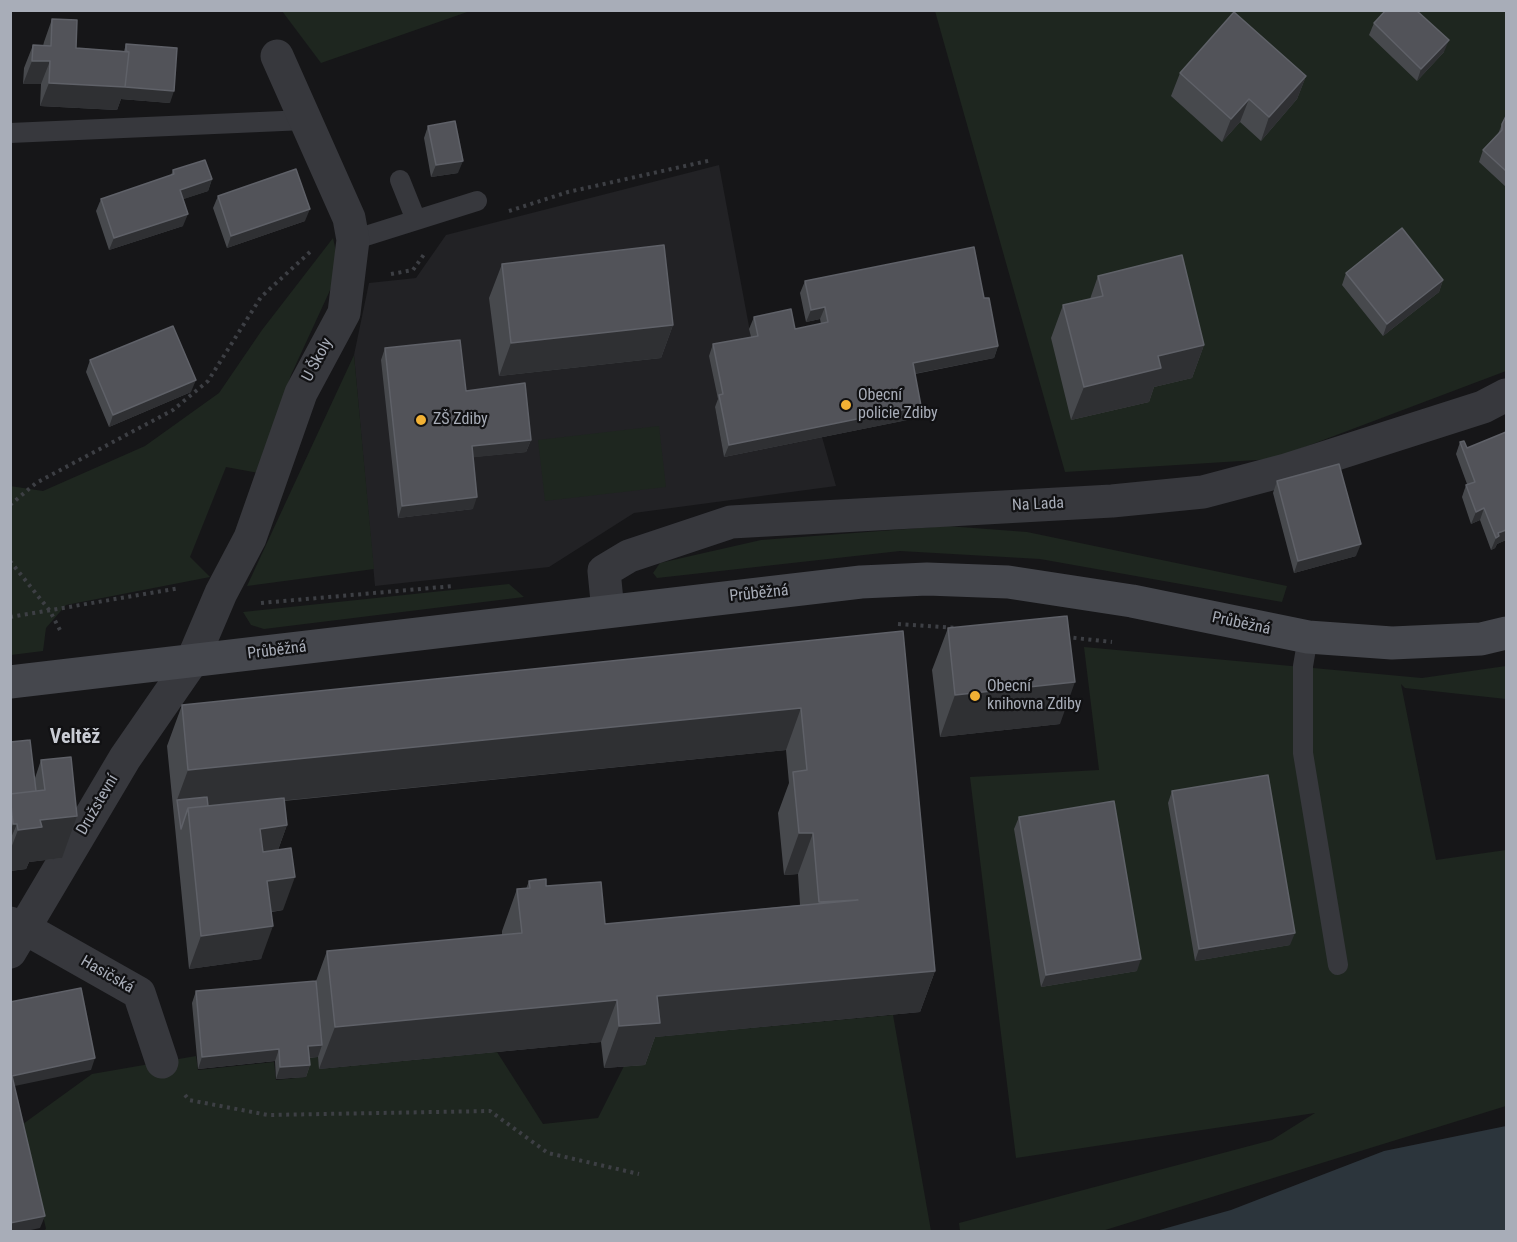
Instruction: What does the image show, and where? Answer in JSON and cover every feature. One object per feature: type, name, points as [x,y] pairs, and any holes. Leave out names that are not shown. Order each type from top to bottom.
[{"type":"street","points":[[277,56],[351,229]]},
{"type":"street","name":"U Školy","points":[[192,661],[221,593],[250,538],[301,393],[344,313],[351,229]]},
{"type":"street","name":"Na Lada","points":[[609,611],[604,571],[628,556],[731,522],[1112,501],[1203,492],[1297,467],[1483,407],[1506,395]]},
{"type":"street","name":"Průběžná","points":[[10,682],[861,582],[927,579],[996,581],[1132,600],[1308,638],[1392,643],[1481,639],[1506,633]]},
{"type":"street","name":"Družstevní","points":[[16,935],[125,758],[192,661]]},
{"type":"street","name":"Hasičská","points":[[16,935],[139,993],[162,1062]]},
{"type":"lane","points":[[10,133],[305,120]]},
{"type":"lane","points":[[400,180],[416,220]]},
{"type":"lane","points":[[351,229],[416,220],[477,201]]},
{"type":"lane","points":[[1308,638],[1303,666],[1303,753],[1338,965]]},
{"type":"path","points":[[499,214],[568,192],[712,160]]},
{"type":"path","points":[[10,505],[36,483],[173,410],[208,381],[261,297],[351,229]]},
{"type":"path","points":[[386,275],[413,270],[430,247]]},
{"type":"path","points":[[10,561],[50,611],[82,673]]},
{"type":"path","points":[[10,617],[198,585],[249,604],[456,586]]},
{"type":"path","points":[[886,623],[966,629]]},
{"type":"path","points":[[1058,636],[1116,643]]},
{"type":"path","points":[[162,1062],[189,1101],[268,1115],[490,1111],[548,1153],[639,1174]]},
{"type":"shaded area","points":[[282,11],[470,11],[321,63]]},
{"type":"shaded area","points":[[935,11],[1506,11],[1506,371],[1273,459],[1065,472]]},
{"type":"shaded area","points":[[719,165],[753,348],[719,406],[715,407],[724,456],[822,437],[836,486],[634,513],[549,567],[375,586],[354,355],[369,283],[416,278],[446,235]]},
{"type":"shaded area","points":[[333,238],[337,256],[332,286],[291,375],[259,473],[226,467],[190,557],[210,577],[66,605],[46,628],[43,651],[11,655],[10,486],[43,491],[145,446],[219,393],[262,330]]},
{"type":"shaded area","points":[[354,355],[374,569],[247,586]]},
{"type":"shaded area","points":[[659,426],[666,487],[545,501],[538,440]]},
{"type":"shaded area","points":[[947,526],[1027,532],[1287,586],[1282,602],[1040,559],[900,551],[657,578],[653,573],[660,563],[761,540]]},
{"type":"shaded area","points":[[509,584],[524,597],[264,629],[251,625],[243,612]]},
{"type":"shaded area","points":[[1084,647],[1422,678],[1506,666],[1506,699],[1405,688],[1401,684],[1436,860],[1506,850],[1506,1106],[1102,1231],[960,1231],[959,1223],[1272,1140],[1315,1113],[1016,1158],[970,777],[1099,770]]},
{"type":"shaded area","points":[[893,1015],[931,1231],[43,1231],[46,1229],[23,1124],[92,1074],[196,1056],[198,1070],[274,1062],[276,1080],[306,1077],[304,1058],[318,1057],[320,1069],[497,1052],[543,1124],[598,1118],[624,1066],[645,1064],[642,1038]]},
{"type":"shaded area","points":[[1506,1126],[1506,1231],[1156,1231],[1231,1210],[1384,1151]]},
{"type":"building","points":[[1386,10],[1416,10],[1449,40],[1421,69],[1374,23]]},
{"type":"building","points":[[1234,12],[1306,76],[1269,117],[1249,99],[1231,119],[1180,73]]},
{"type":"building","points":[[52,19],[77,20],[76,48],[129,52],[125,87],[49,83],[50,61],[32,61],[33,45],[51,46]]},
{"type":"building","points":[[126,44],[177,48],[174,91],[125,87],[129,52],[126,51]]},
{"type":"building","points":[[1506,116],[1506,171],[1483,150],[1502,130]]},
{"type":"building","points":[[455,121],[463,161],[436,165],[428,126]]},
{"type":"building","points":[[205,160],[212,179],[180,190],[188,214],[114,238],[101,199],[174,174],[173,170]]},
{"type":"building","points":[[296,169],[310,209],[231,236],[218,196]]},
{"type":"building","points":[[1402,228],[1443,280],[1387,324],[1346,273]]},
{"type":"building","points":[[664,245],[673,325],[511,343],[502,264]]},
{"type":"building","points":[[974,247],[984,298],[989,298],[998,346],[913,363],[921,406],[729,445],[719,395],[723,394],[713,344],[758,336],[754,317],[791,309],[795,329],[828,322],[825,307],[811,310],[805,281]]},
{"type":"building","points":[[1182,255],[1204,345],[1158,356],[1161,368],[1084,387],[1063,305],[1103,296],[1098,276]]},
{"type":"building","points":[[173,326],[196,380],[113,415],[90,360]]},
{"type":"building","points":[[460,340],[466,391],[525,383],[531,440],[472,446],[477,497],[402,506],[385,348]]},
{"type":"building","points":[[1506,432],[1506,530],[1498,533],[1499,536],[1496,538],[1484,508],[1476,512],[1466,485],[1475,482],[1460,442],[1464,441],[1467,448]]},
{"type":"building","points":[[1339,464],[1361,544],[1298,561],[1277,481]]},
{"type":"building","points":[[1067,616],[1075,682],[955,695],[948,628]]},
{"type":"building","points":[[903,631],[935,971],[657,996],[660,1023],[619,1026],[617,1000],[335,1027],[327,951],[522,933],[517,889],[530,888],[529,881],[546,879],[546,886],[601,882],[605,924],[858,900],[819,902],[813,833],[799,833],[793,772],[807,770],[801,708],[188,770],[182,705]]},
{"type":"building","points":[[30,740],[36,791],[10,794],[10,742]]},
{"type":"building","points":[[71,757],[77,816],[40,820],[42,827],[18,830],[17,824],[13,824],[10,794],[45,790],[41,760]]},
{"type":"building","points":[[1268,775],[1295,933],[1199,949],[1172,791]]},
{"type":"building","points":[[207,797],[208,806],[188,808],[181,829],[177,800]]},
{"type":"building","points":[[284,798],[287,825],[260,829],[263,852],[291,848],[295,877],[267,881],[273,926],[201,936],[188,808]]},
{"type":"building","points":[[1114,801],[1141,959],[1046,975],[1019,817]]},
{"type":"building","points":[[316,981],[322,1045],[308,1046],[310,1065],[280,1067],[279,1049],[202,1057],[196,991]]},
{"type":"building","points":[[81,988],[95,1058],[12,1076],[45,1216],[10,1223],[10,1002]]},
{"type":"place","name":"Obecní policie Zdiby","points":[[846,405]]},
{"type":"place","name":"ZŠ Zdiby","points":[[421,420]]},
{"type":"place","name":"Obecní knihovna Zdiby","points":[[975,696]]},
{"type":"district","name":"Veltěž","points":[[75,738]]}]
